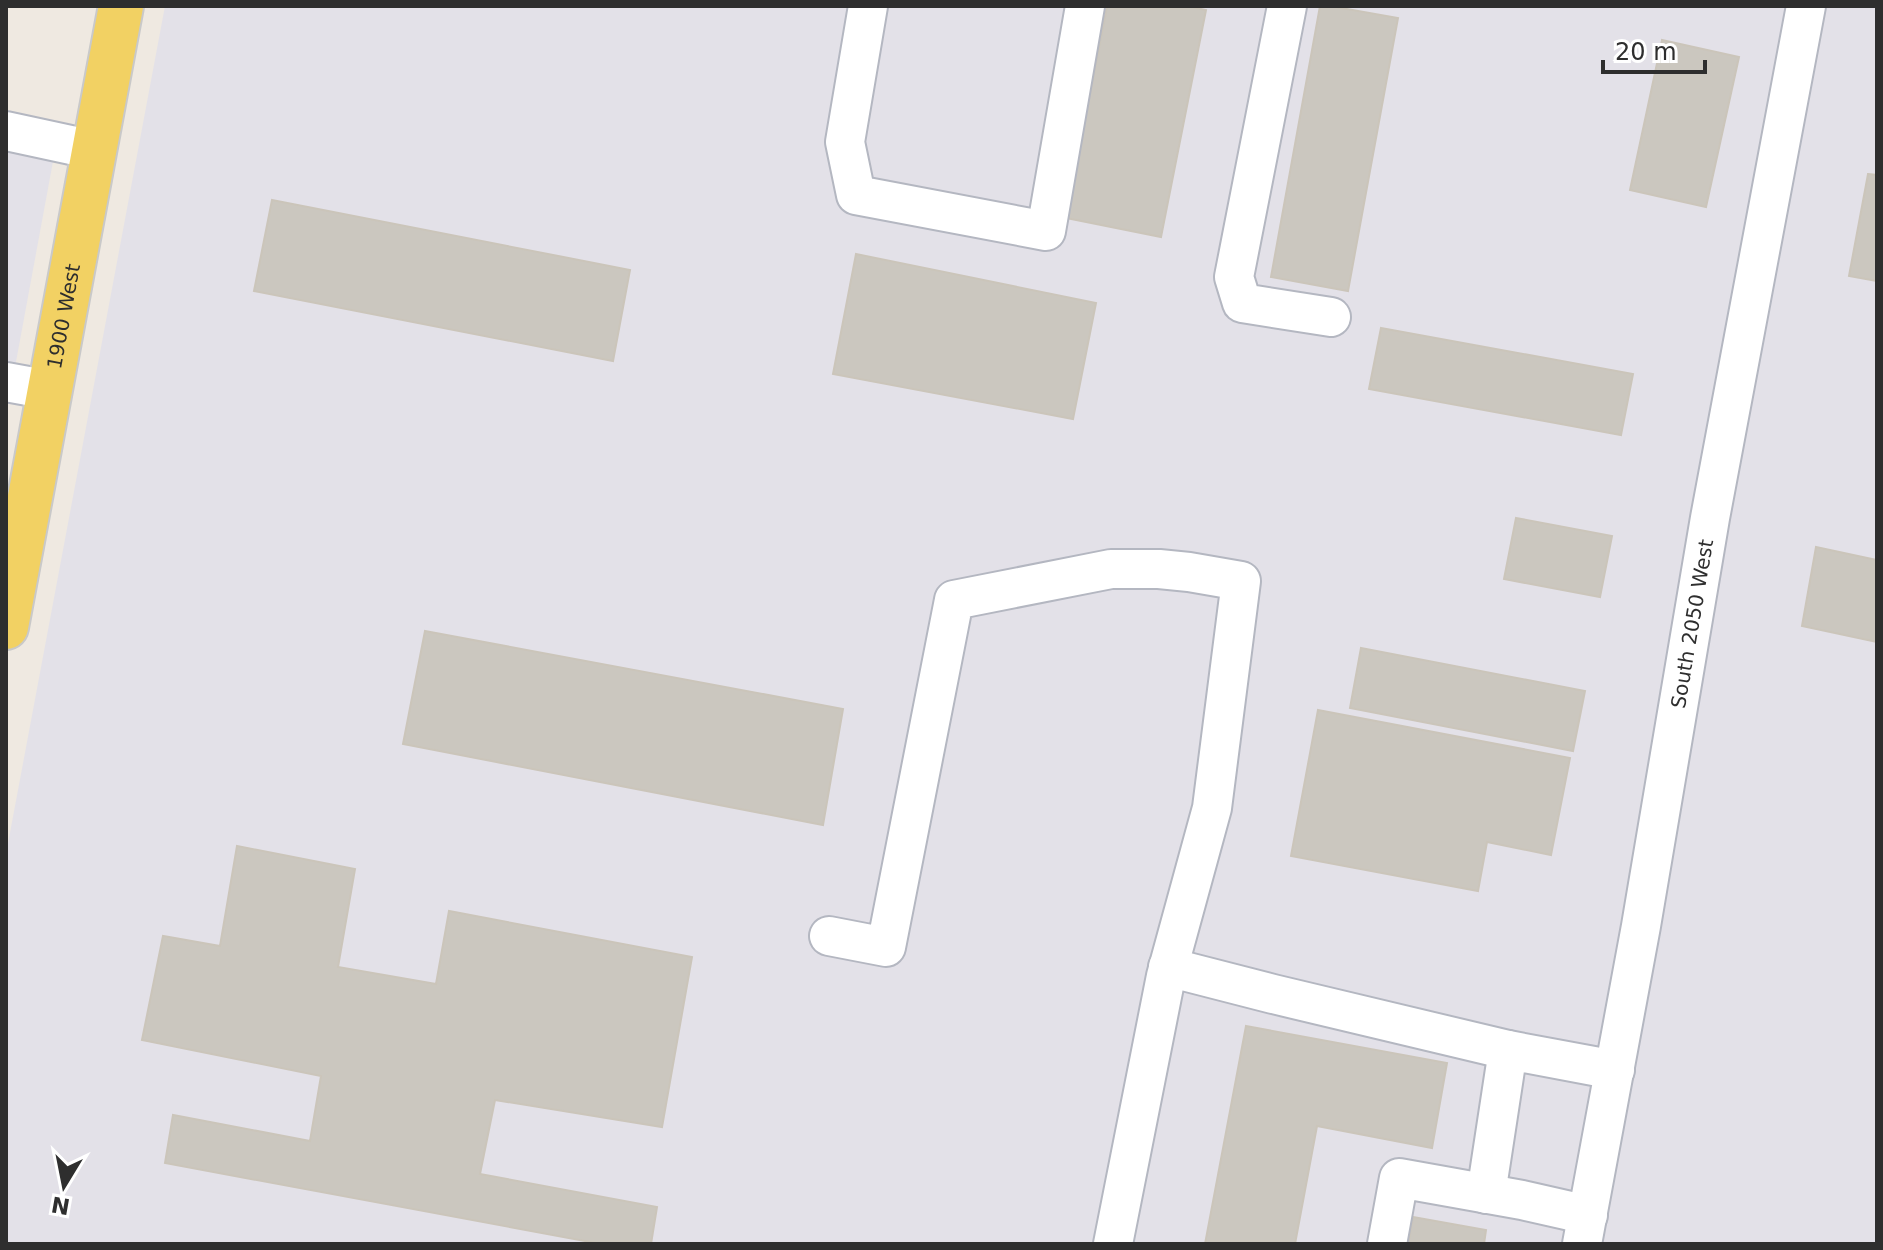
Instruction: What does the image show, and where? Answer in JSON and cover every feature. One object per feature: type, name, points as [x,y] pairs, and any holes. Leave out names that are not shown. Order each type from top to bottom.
[{"type":"main road","name":"1900 West","points":[[6,627],[121,6]]},
{"type":"street","points":[[868,6],[845,142],[856,195],[1046,231],[1085,6]]},
{"type":"street","points":[[1287,6],[1234,277],[1242,303],[1331,317]]},
{"type":"street","name":"South 2050 West","points":[[1585,1230],[1644,910],[1710,518],[1806,6]]},
{"type":"street","points":[[6,131],[94,150]]},
{"type":"street","points":[[6,382],[50,390]]},
{"type":"street","points":[[829,936],[886,947],[954,600],[1111,569],[1159,569],[1241,581],[1212,808],[1168,967],[1113,1244]]},
{"type":"street","points":[[1168,967],[1508,1050],[1615,1070]]},
{"type":"street","points":[[1486,1194],[1508,1050]]},
{"type":"street","points":[[1387,1244],[1399,1178],[1486,1194],[1585,1230]]},
{"type":"shaded area","points":[[165,6],[1877,6],[1877,1244],[6,1244],[6,854]]},
{"type":"shaded area","points":[[6,146],[54,156],[6,416]]},
{"type":"building","points":[[1107,6],[1187,6],[1206,10],[1161,237],[1066,218]]},
{"type":"building","points":[[1320,6],[1398,18],[1348,291],[1271,277]]},
{"type":"building","points":[[1662,40],[1739,57],[1706,207],[1630,190]]},
{"type":"building","points":[[1868,174],[1877,175],[1877,281],[1849,276]]},
{"type":"building","points":[[272,200],[630,270],[613,361],[254,291]]},
{"type":"building","points":[[856,254],[1096,303],[1073,419],[833,374]]},
{"type":"building","points":[[1381,328],[1633,374],[1621,435],[1369,389]]},
{"type":"building","points":[[1516,518],[1612,536],[1600,597],[1504,579]]},
{"type":"building","points":[[1816,547],[1877,560],[1877,642],[1802,626]]},
{"type":"building","points":[[425,631],[843,709],[823,825],[403,744]]},
{"type":"building","points":[[1361,648],[1585,691],[1573,751],[1350,708]]},
{"type":"building","points":[[1318,710],[1570,758],[1551,855],[1487,842],[1478,891],[1291,856]]},
{"type":"building","points":[[237,846],[355,869],[338,967],[436,984],[449,911],[692,957],[662,1127],[495,1100],[480,1174],[657,1207],[651,1244],[601,1244],[165,1163],[173,1115],[310,1141],[321,1076],[142,1040],[163,936],[220,946]]},
{"type":"building","points":[[1246,1026],[1447,1063],[1432,1148],[1317,1126],[1295,1244],[1205,1244]]},
{"type":"building","points":[[1413,1217],[1486,1230],[1484,1244],[1408,1244]]}]
